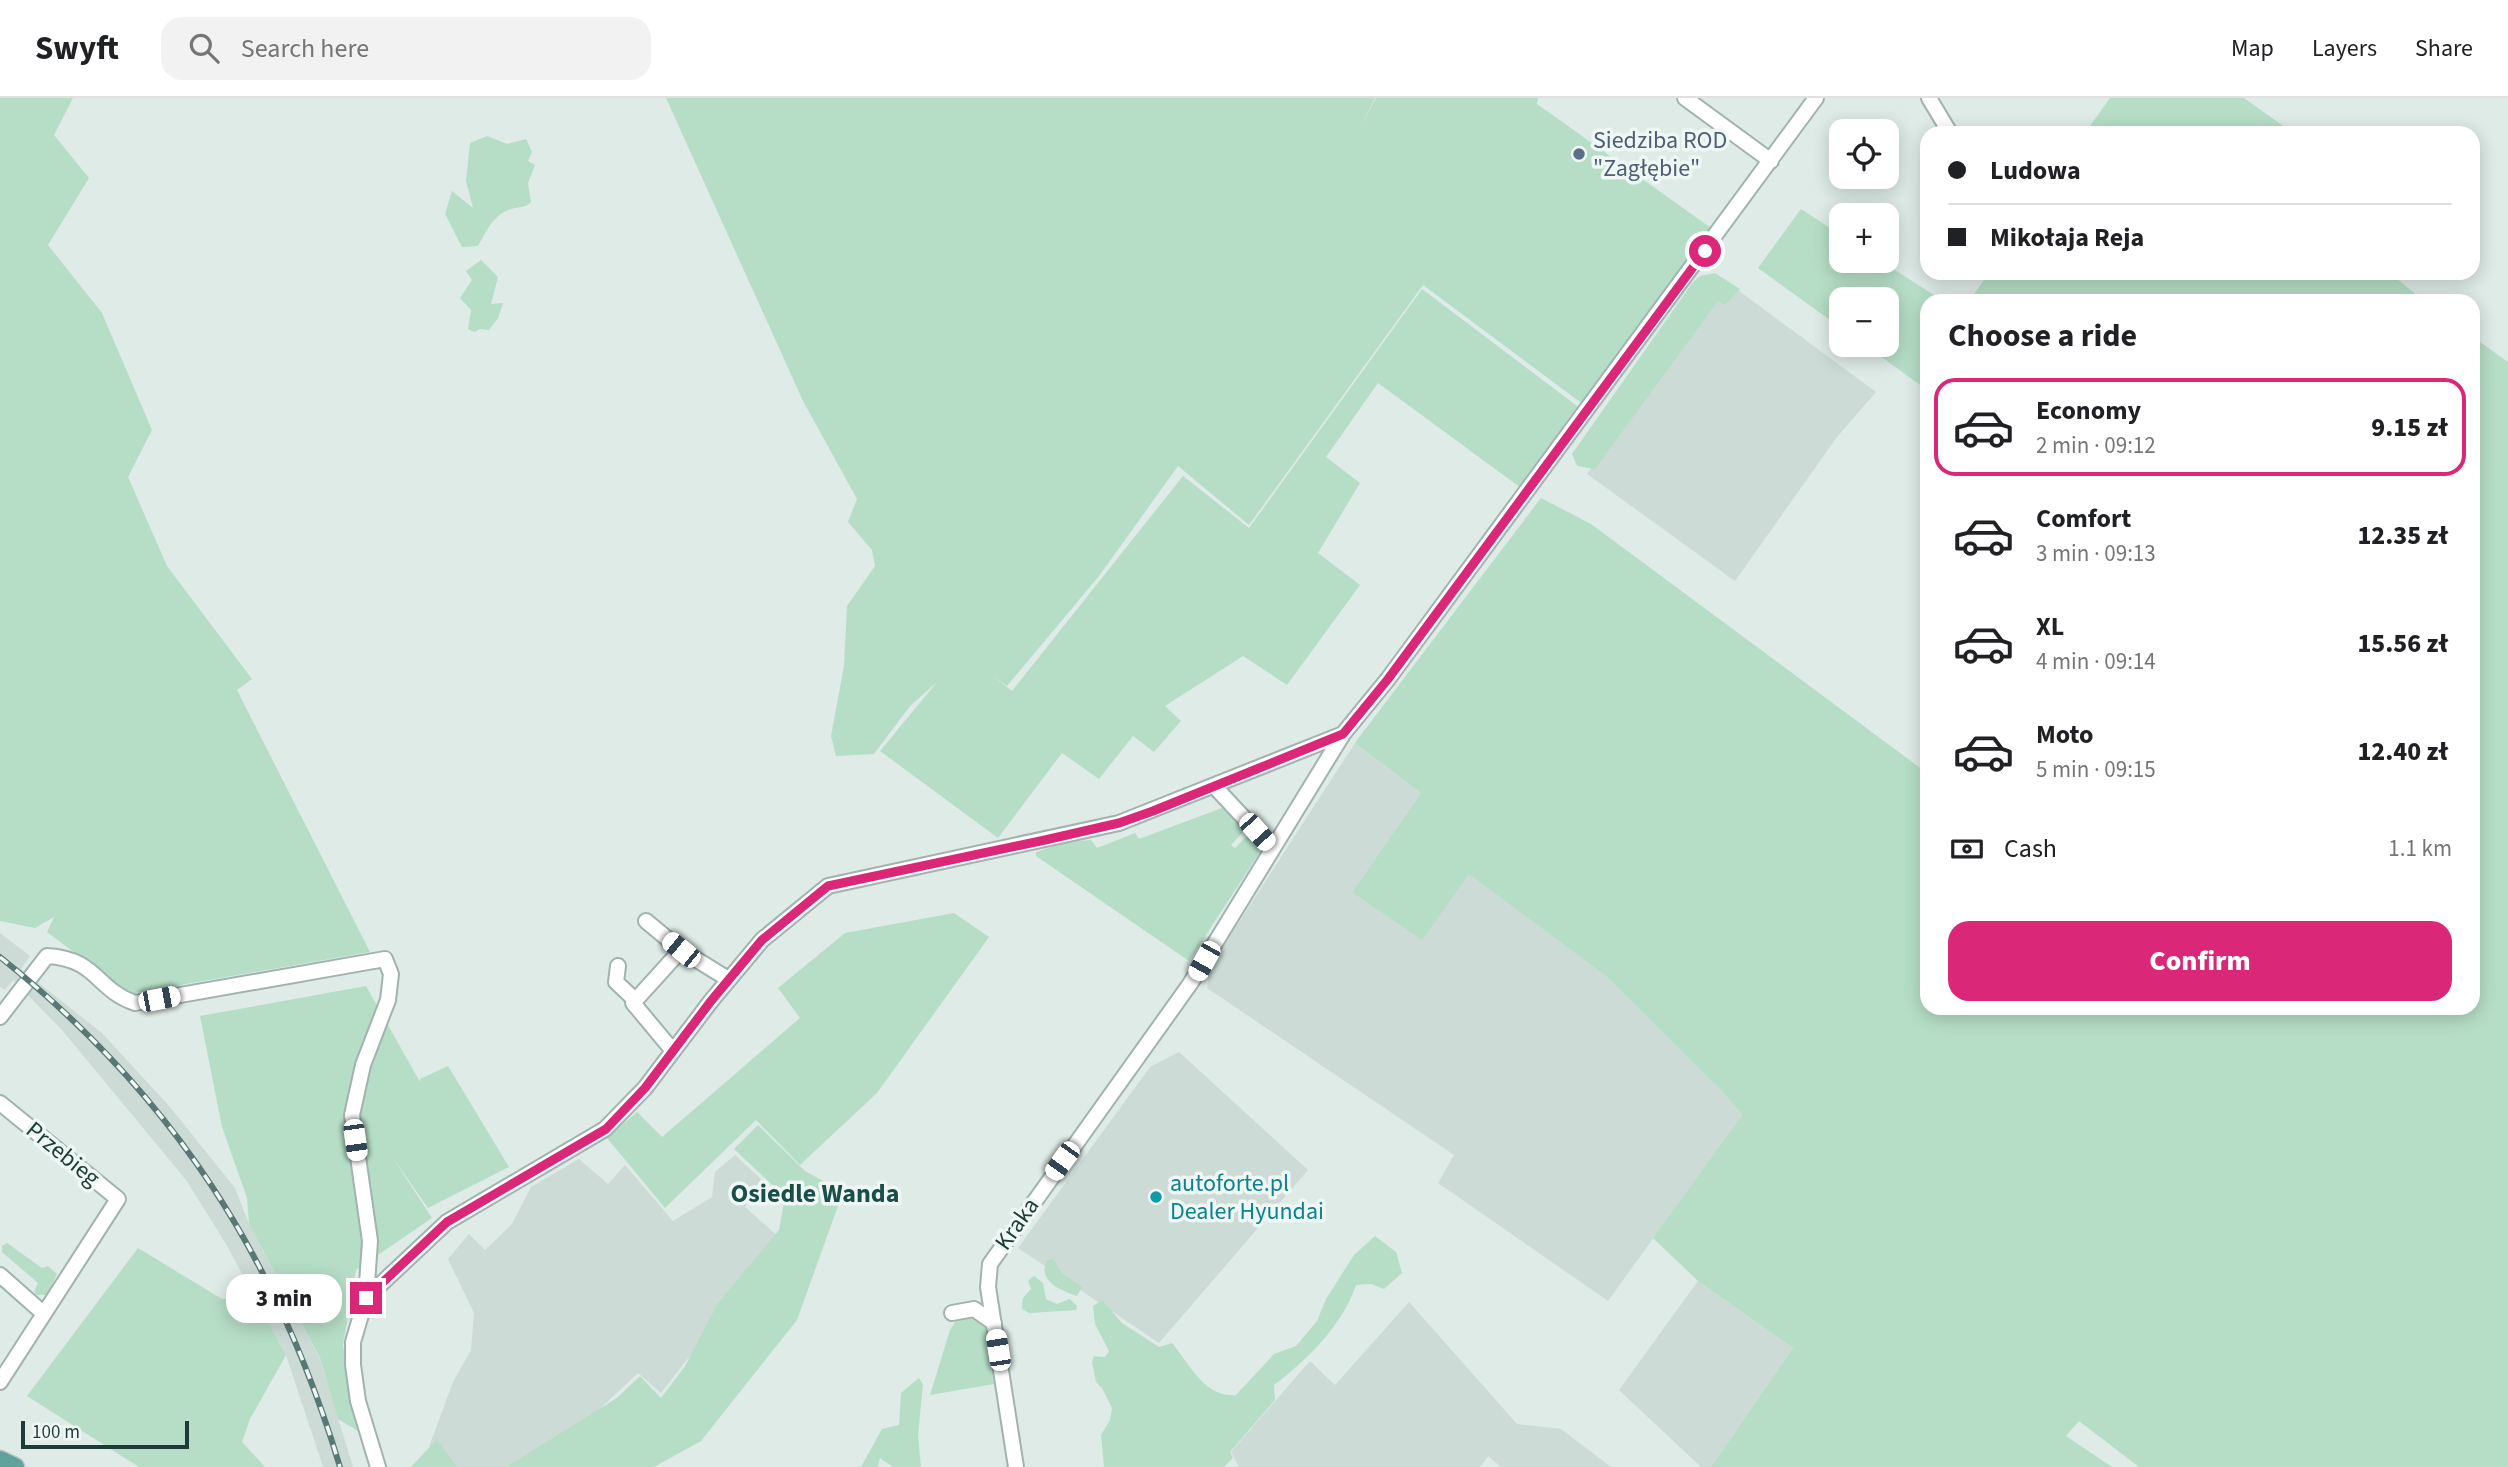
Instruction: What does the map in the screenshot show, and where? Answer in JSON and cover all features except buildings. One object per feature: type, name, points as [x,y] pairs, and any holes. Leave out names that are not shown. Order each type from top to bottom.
[{"type":"main road","points":[[0,1460],[15,1467]]},
{"type":"street","points":[[1685,98],[1771,161]]},
{"type":"street","name":"Kraka","points":[[1016,1467],[988,1287],[990,1264],[1190,984],[1343,734],[1388,679],[1816,98]]},
{"type":"street","points":[[1929,98],[1946,126]]},
{"type":"street","points":[[366,1298],[447,1222],[606,1129],[645,1088],[728,979],[762,940],[828,886],[1119,823],[1343,734]]},
{"type":"street","points":[[1215,787],[1272,848]]},
{"type":"street","points":[[646,921],[681,950],[728,979]]},
{"type":"street","points":[[673,1051],[634,1007],[635,1000],[681,950]]},
{"type":"street","points":[[0,1017],[47,956],[70,957],[84,964],[120,998],[135,1003],[385,960],[391,974],[388,1000],[363,1065],[352,1115],[370,1241],[366,1298],[354,1342],[353,1365],[359,1401],[378,1467]]},
{"type":"street","points":[[618,966],[616,982],[635,1000]]},
{"type":"street","name":"Przebieg","points":[[0,1102],[118,1199],[43,1313]]},
{"type":"street","points":[[0,1275],[43,1313],[0,1382]]},
{"type":"street","points":[[952,1313],[974,1310],[994,1323]]},
{"type":"shaded area","points":[[1727,282],[1876,392],[1837,437],[1735,581],[1587,474]]},
{"type":"shaded area","points":[[1355,743],[1421,793],[1352,892],[1469,873],[1607,977],[1722,1091],[1742,1115],[1608,1301],[1438,1183],[1454,1155],[1207,988],[1211,965]]},
{"type":"shaded area","points":[[0,933],[30,956],[21,969],[102,1033],[170,1107],[235,1188],[249,1224],[320,1359],[353,1467],[323,1467],[286,1355],[226,1244],[186,1180],[62,1030],[13,980],[5,990],[0,987]]},
{"type":"shaded area","points":[[1179,1052],[1308,1170],[1159,1343],[1018,1248],[1150,1067]]},
{"type":"shaded area","points":[[735,1155],[761,1179],[745,1207],[781,1239],[661,1393],[638,1373],[573,1434],[516,1467],[451,1467],[429,1447],[453,1382],[471,1350],[474,1313],[448,1259],[469,1234],[485,1250],[512,1224],[531,1187],[579,1159],[608,1184],[625,1165],[673,1221],[712,1197],[715,1172]]},
{"type":"shaded area","points":[[1698,1281],[1793,1348],[1711,1467],[1701,1467],[1619,1390]]},
{"type":"shaded area","points":[[1409,1302],[1517,1424],[1561,1429],[1611,1467],[1501,1467],[1488,1456],[1480,1467],[1239,1467],[1231,1452],[1310,1361],[1335,1385]]},
{"type":"green space","points":[[0,98],[73,98],[54,135],[89,178],[48,245],[102,313],[152,430],[128,477],[167,566],[252,679],[237,690],[370,952],[129,994],[47,932],[54,917],[35,928],[0,921]]},
{"type":"green space","points":[[666,98],[1375,98],[1361,126],[1376,98],[1538,98],[1537,104],[1711,228],[1584,405],[1423,285],[1249,525],[1178,466],[1099,576],[1007,686],[993,676],[1012,691],[1183,476],[1249,528],[1422,289],[1581,409],[1521,488],[1378,383],[1326,457],[1360,483],[1318,553],[1360,585],[1287,685],[1243,656],[1165,706],[1181,721],[1154,752],[1133,736],[1099,779],[1062,753],[998,838],[880,751],[937,682],[910,706],[874,754],[836,756],[831,736],[844,666],[847,606],[875,566],[872,550],[848,522],[857,499],[803,401]]},
{"type":"green space","points":[[2110,98],[2244,98],[2283,126],[2090,126]]},
{"type":"green space","points":[[487,136],[507,144],[526,139],[532,152],[528,161],[535,165],[528,183],[531,202],[500,215],[491,224],[478,246],[462,247],[445,214],[452,191],[473,208],[466,181],[470,143]]},
{"type":"green space","points":[[1801,209],[1829,227],[1829,273],[1899,273],[1932,294],[1920,294],[1920,385],[1882,357],[1899,357],[1899,287],[1829,287],[1829,319],[1758,268]]},
{"type":"green space","points":[[481,260],[498,277],[491,304],[503,303],[498,318],[489,330],[480,329],[474,332],[468,329],[471,310],[460,298],[472,280],[466,271]]},
{"type":"green space","points":[[1715,273],[1740,289],[1725,305],[1718,301],[1595,469],[1577,466],[1572,454],[1693,282],[1700,276]]},
{"type":"green space","points":[[1984,280],[2398,280],[2416,294],[1974,294]]},
{"type":"green space","points":[[2480,342],[2508,362],[2508,1467],[2139,1467],[2079,1421],[2066,1436],[2112,1467],[1711,1467],[1793,1348],[1698,1281],[1653,1238],[1742,1115],[1722,1091],[1607,977],[1469,874],[1422,940],[1352,892],[1421,793],[1355,743],[1541,498],[1591,524],[1920,768],[1920,1015],[2480,1015]]},
{"type":"green space","points":[[1222,808],[1245,830],[1231,845],[1235,848],[1250,833],[1260,844],[1260,852],[1189,961],[1036,856],[1036,852],[1066,842],[1091,840],[1097,848],[1135,833],[1139,839]]},
{"type":"green space","points":[[954,913],[989,937],[877,1093],[800,1165],[756,1120],[665,1208],[607,1138],[637,1112],[662,1137],[800,1018],[778,988],[845,933]]},
{"type":"green space","points":[[366,986],[420,1082],[420,1079],[448,1066],[509,1167],[428,1208],[393,1158],[432,1218],[356,1270],[343,1345],[352,1400],[361,1433],[338,1419],[320,1358],[249,1224],[247,1198],[222,1127],[200,1016]]},
{"type":"green space","points":[[758,1125],[805,1171],[843,1192],[797,1320],[701,1441],[654,1467],[506,1467],[617,1398],[640,1376],[661,1398],[685,1366],[718,1303],[779,1230],[785,1197],[734,1149]]},
{"type":"green space","points":[[1375,1236],[1396,1252],[1402,1273],[1384,1289],[1371,1284],[1356,1285],[1333,1328],[1299,1365],[1274,1385],[1275,1400],[1230,1452],[1233,1458],[1224,1467],[1104,1467],[1101,1435],[1110,1420],[1112,1408],[1096,1382],[1092,1362],[1094,1356],[1105,1357],[1109,1351],[1095,1324],[1093,1306],[1102,1300],[1122,1323],[1159,1347],[1172,1343],[1206,1385],[1215,1391],[1236,1395],[1274,1354],[1296,1346],[1317,1321],[1326,1299],[1354,1255]]},
{"type":"green space","points":[[7,1243],[42,1268],[48,1266],[57,1274],[47,1295],[37,1295],[34,1292],[38,1283],[2,1252],[2,1246]]},
{"type":"green space","points":[[138,1248],[222,1299],[255,1298],[286,1355],[250,1419],[242,1442],[265,1467],[139,1467],[27,1396]]},
{"type":"green space","points":[[1053,1259],[1062,1273],[1082,1287],[1077,1296],[1057,1288],[1048,1279],[1045,1267],[1047,1260]]},
{"type":"green space","points":[[1034,1276],[1043,1283],[1046,1299],[1057,1304],[1070,1299],[1077,1306],[1076,1310],[1029,1313],[1022,1309],[1023,1298],[1031,1289],[1028,1281]]},
{"type":"green space","points":[[971,1314],[984,1322],[994,1384],[930,1395],[950,1330],[957,1319]]},
{"type":"green space","points":[[919,1378],[923,1384],[918,1436],[921,1467],[893,1467],[880,1458],[878,1467],[861,1467],[882,1429],[899,1425],[901,1393]]},
{"type":"green space","points":[[437,1439],[457,1467],[411,1467]]},
{"type":"railway","points":[[0,957],[61,1010],[117,1065],[167,1123],[211,1185],[250,1249],[284,1318],[314,1390],[340,1467]]},
{"type":"place","name":"Siedziba ROD \"Zagłębie\"","points":[[1579,154]]},
{"type":"place","name":"autoforte.pl Dealer Hyundai","points":[[1156,1197]]},
{"type":"district","name":"Osiedle Wanda","points":[[815,1193]]},
{"type":"route","points":[[366,1298],[447,1222],[606,1129],[645,1088],[711,1001],[762,940],[828,886],[1119,823],[1343,734],[1388,679],[1705,251]]}]
